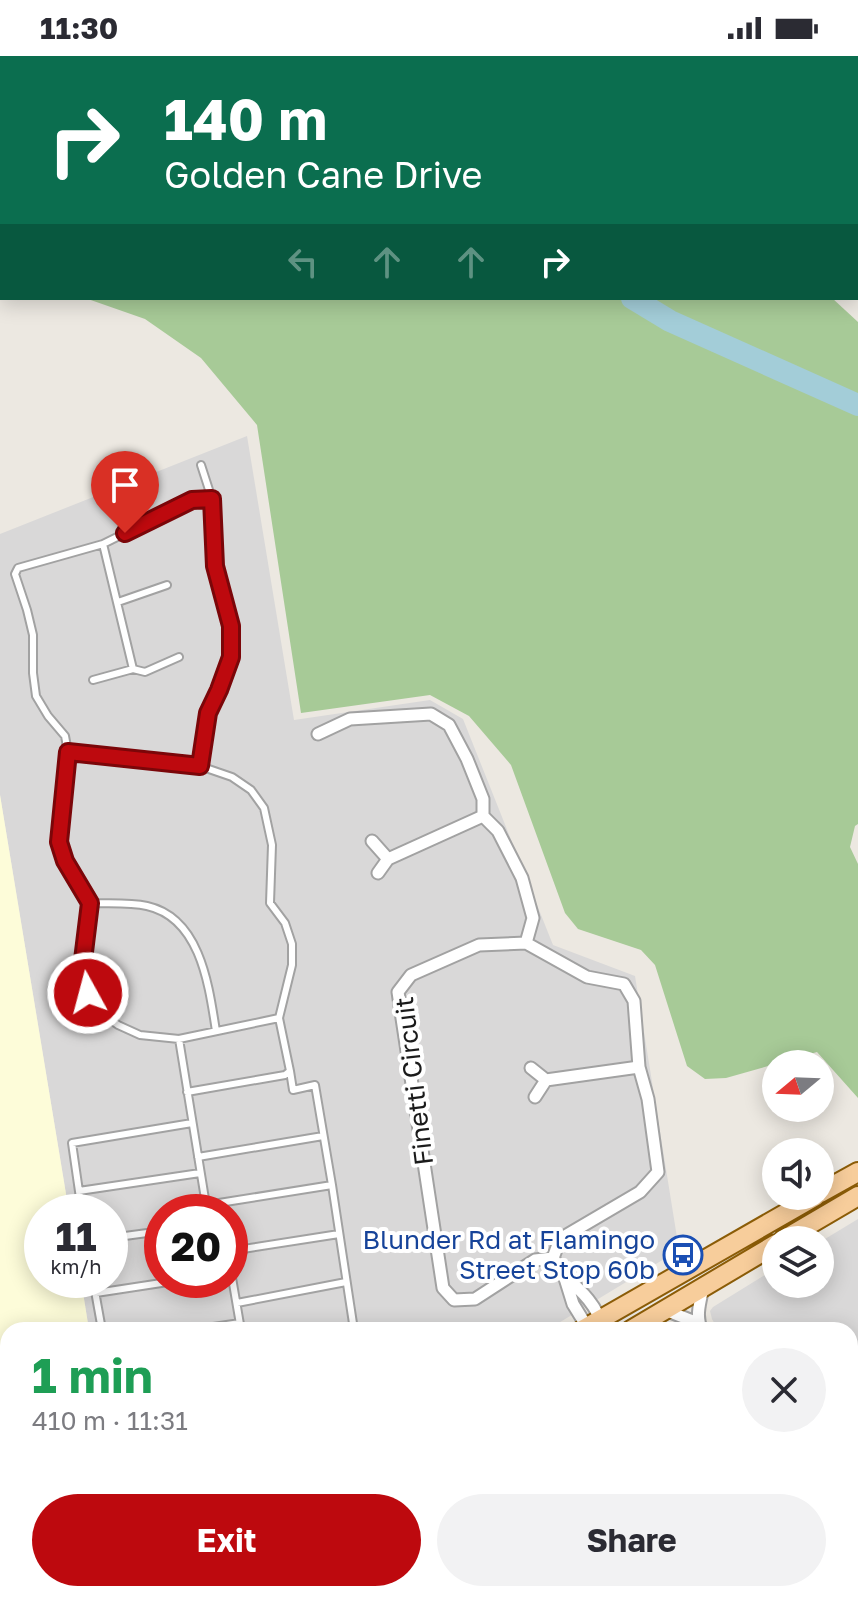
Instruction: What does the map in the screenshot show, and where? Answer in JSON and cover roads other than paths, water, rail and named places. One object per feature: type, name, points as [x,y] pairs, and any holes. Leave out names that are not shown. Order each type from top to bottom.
[{"type":"main road","points":[[834,1186],[858,1172]]},
{"type":"main road","points":[[807,1226],[858,1196]]},
{"type":"main road","points":[[601,1322],[792,1210]]},
{"type":"main road","points":[[645,1322],[762,1252]]},
{"type":"street","points":[[318,734],[350,719],[431,714],[449,725],[483,799],[483,816],[498,831],[522,878],[533,918],[526,943]]},
{"type":"street","points":[[378,873],[388,859],[483,816]]},
{"type":"street","points":[[372,841],[388,859]]},
{"type":"street","name":"Finetti Circuit","points":[[526,943],[587,977],[624,984],[634,1001],[639,1067],[648,1099],[658,1172],[640,1192],[560,1239],[553,1258],[535,1260],[475,1299],[454,1300],[443,1288],[398,992],[411,975],[479,945],[526,943]]},
{"type":"street","points":[[531,1068],[546,1080],[639,1067]]},
{"type":"street","points":[[535,1097],[546,1080]]},
{"type":"street","points":[[553,1258],[564,1275],[583,1292],[591,1322]]},
{"type":"street","points":[[564,1275],[573,1304],[588,1322]]},
{"type":"street","points":[[700,1322],[703,1288]]},
{"type":"street","points":[[665,1310],[690,1322]]},
{"type":"lane","points":[[200,766],[208,713],[231,657],[231,626],[215,566],[212,499],[201,465]]},
{"type":"lane","points":[[212,499],[192,500],[103,544],[18,568],[15,574],[33,635],[36,696],[65,736],[68,752],[59,842],[65,861],[90,903],[82,968],[88,993],[100,1012],[140,1035],[179,1039],[279,1018]]},
{"type":"lane","points":[[103,544],[133,669]]},
{"type":"lane","points":[[118,602],[167,585]]},
{"type":"lane","points":[[93,680],[133,669],[145,672],[179,657]]},
{"type":"lane","points":[[68,752],[200,766],[232,777],[251,790],[264,808],[272,845],[270,903],[285,923],[292,944],[292,965],[279,1018],[293,1090],[315,1085],[353,1322]]},
{"type":"lane","points":[[90,903],[147,906],[167,914],[185,931],[199,955],[207,979],[216,1031]]},
{"type":"lane","points":[[179,1039],[204,1194]]},
{"type":"lane","points":[[187,1092],[285,1075],[290,1071]]},
{"type":"lane","points":[[79,1194],[72,1143],[192,1123]]},
{"type":"lane","points":[[198,1157],[323,1136]]},
{"type":"lane","points":[[79,1191],[200,1173]]},
{"type":"lane","points":[[248,1198],[332,1185]]},
{"type":"lane","points":[[248,1248],[339,1234]]},
{"type":"lane","points":[[237,1303],[346,1282]]},
{"type":"lane","points":[[97,1298],[101,1322]]},
{"type":"lane","points":[[236,1298],[239,1322]]},
{"type":"waterway","points":[[635,300],[670,321],[858,405]]},
{"type":"place","name":"Blunder Rd at Flamingo Street Stop 60b","points":[[683,1255]]}]
